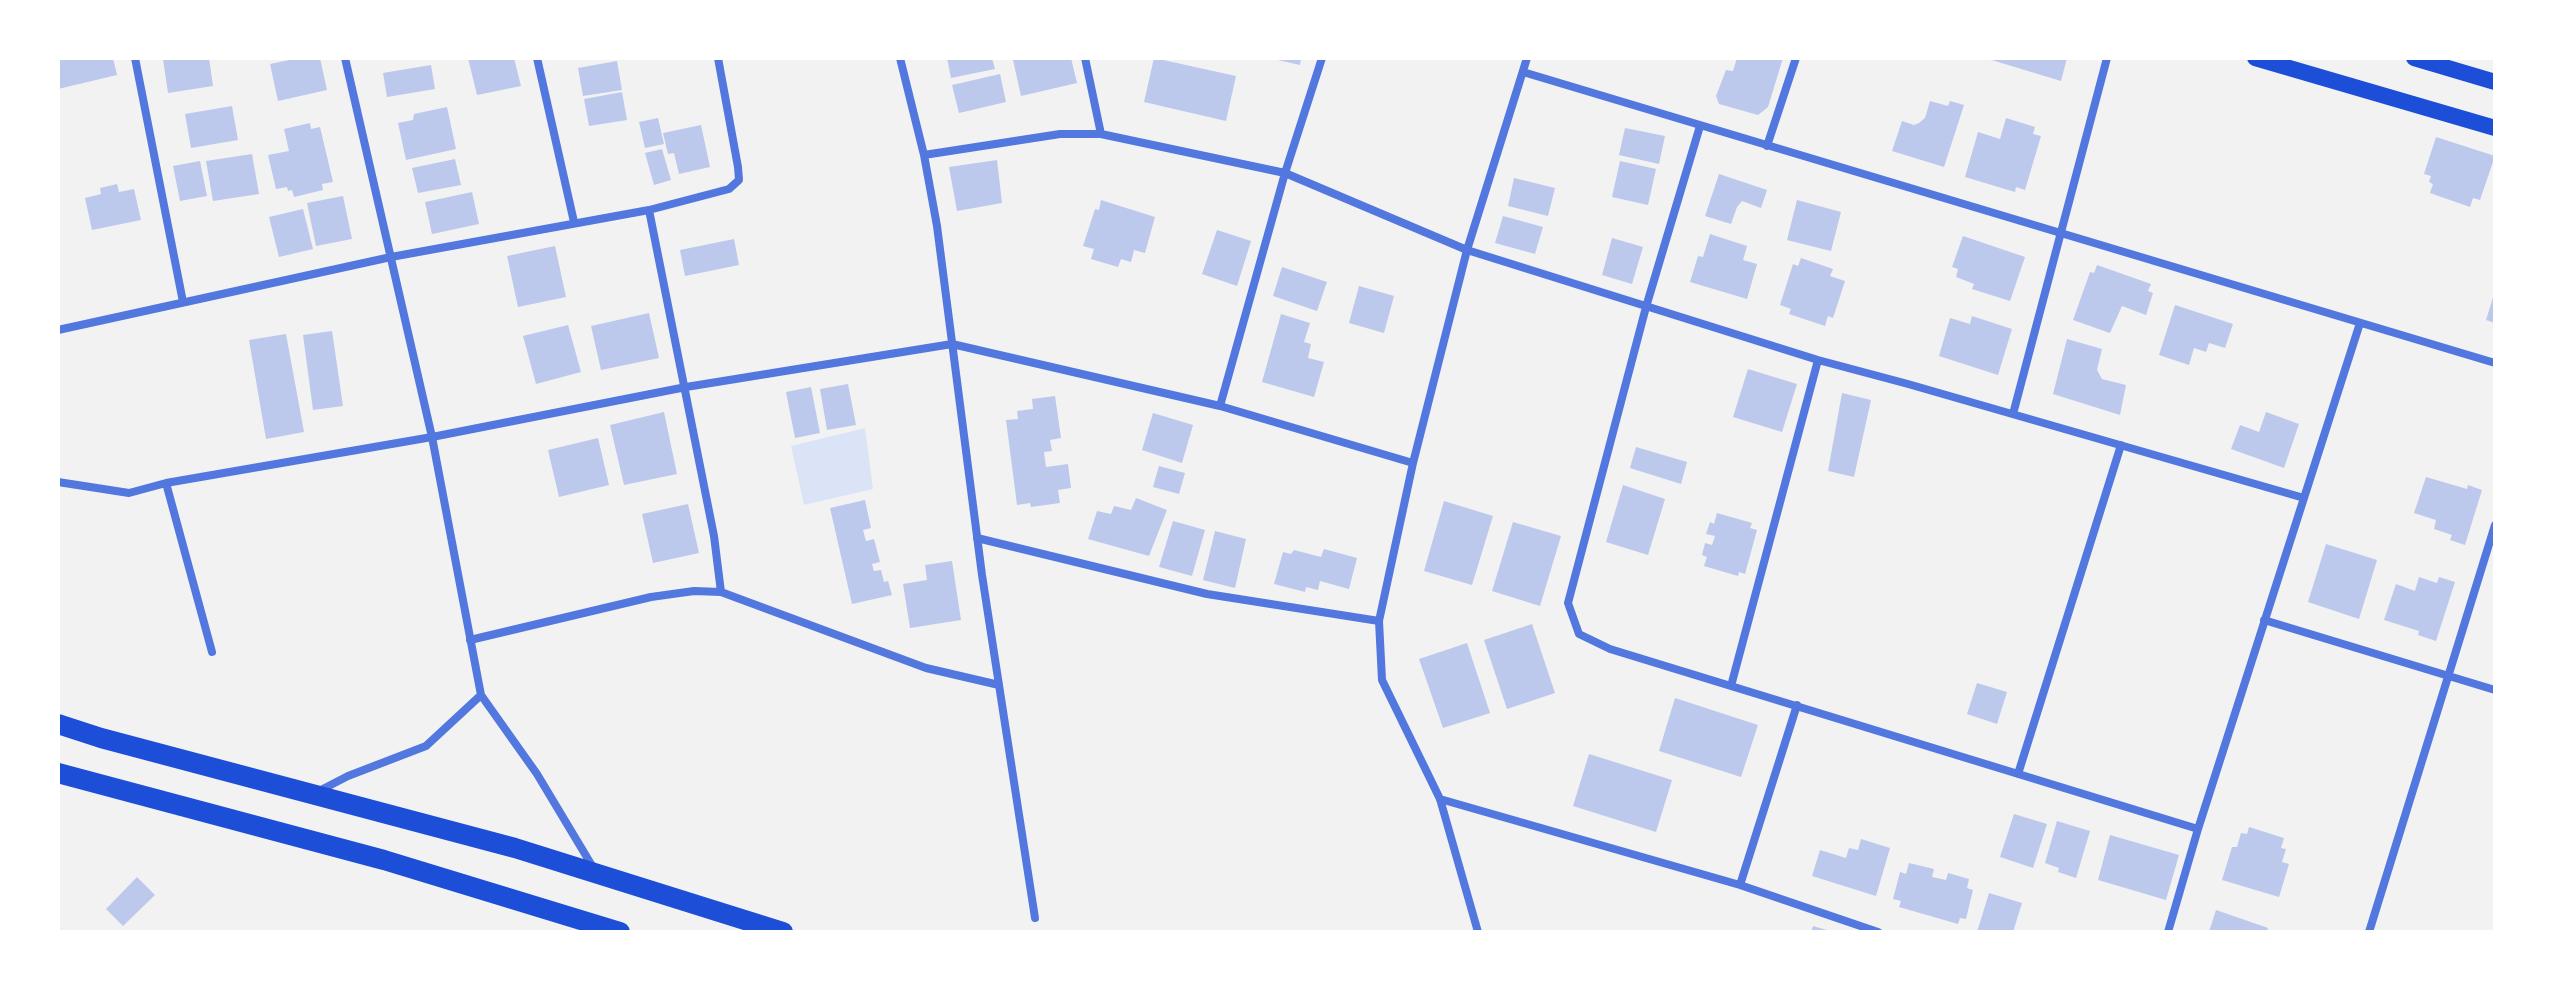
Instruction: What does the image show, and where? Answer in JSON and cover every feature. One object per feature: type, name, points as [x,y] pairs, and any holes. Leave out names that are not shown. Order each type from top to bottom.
[{"type":"highway","points":[[58,724],[515,848],[783,932]]},
{"type":"highway","points":[[58,773],[384,860],[620,932]]},
{"type":"main road","points":[[2255,58],[2495,128]]},
{"type":"main road","points":[[2414,58],[2455,64],[2495,82]]},
{"type":"street","points":[[135,58],[183,302]]},
{"type":"street","points":[[345,58],[432,437],[481,695],[537,774],[596,874]]},
{"type":"street","points":[[537,58],[574,222]]},
{"type":"street","points":[[58,330],[391,257],[649,210],[729,189],[739,180],[738,167],[718,58]]},
{"type":"street","points":[[900,58],[924,155],[937,226],[977,538],[1035,918]]},
{"type":"street","points":[[1085,58],[1101,134]]},
{"type":"street","points":[[1220,406],[1285,173],[1322,58]]},
{"type":"street","points":[[1478,932],[1440,799],[1382,680],[1379,621],[1413,463],[1467,250],[1527,58]]},
{"type":"street","points":[[1767,146],[1796,58]]},
{"type":"street","points":[[2013,414],[2107,58]]},
{"type":"street","points":[[1523,72],[2495,363]]},
{"type":"street","points":[[1700,126],[1646,307],[1568,603],[1579,634],[1610,649],[2198,829]]},
{"type":"street","points":[[924,155],[1060,134],[1101,134],[1285,173],[1467,250],[1818,360],[2304,498]]},
{"type":"street","points":[[649,210],[686,387],[714,536],[721,592]]},
{"type":"street","points":[[2168,932],[2360,323]]},
{"type":"street","points":[[58,482],[129,493],[166,483],[432,437],[686,387],[952,344],[1220,406],[1413,463]]},
{"type":"street","points":[[1731,686],[1818,360]]},
{"type":"street","points":[[2018,774],[2121,445]]},
{"type":"street","points":[[166,483],[212,652]]},
{"type":"street","points":[[2369,932],[2495,525]]},
{"type":"street","points":[[977,538],[1207,594],[1379,621]]},
{"type":"street","points":[[470,640],[651,597],[694,591],[721,592],[926,668],[999,685]]},
{"type":"street","points":[[2264,620],[2495,690]]},
{"type":"street","points":[[313,794],[348,776],[426,746],[481,695]]},
{"type":"street","points":[[1740,885],[1797,705]]},
{"type":"street","points":[[1440,799],[1740,885],[1878,932]]},
{"type":"shaded area","points":[[865,428],[873,489],[804,505],[791,446]]},
{"type":"building","points":[[58,58],[113,58],[117,75],[58,89]]},
{"type":"building","points":[[209,58],[213,86],[168,93],[163,59]]},
{"type":"building","points":[[299,58],[320,58],[327,90],[278,101],[270,64]]},
{"type":"building","points":[[468,58],[514,58],[521,86],[477,95]]},
{"type":"building","points":[[947,58],[992,58],[995,69],[951,78]]},
{"type":"building","points":[[1071,58],[1077,83],[1021,96],[1013,60]]},
{"type":"building","points":[[1154,58],[1236,76],[1226,121],[1144,102]]},
{"type":"building","points":[[1269,58],[1301,58],[1300,65]]},
{"type":"building","points":[[1737,58],[1783,58],[1768,107],[1758,115],[1719,104],[1716,96],[1726,70],[1733,71]]},
{"type":"building","points":[[1985,58],[2067,58],[2061,81]]},
{"type":"building","points":[[617,61],[622,90],[583,96],[578,68]]},
{"type":"building","points":[[431,65],[435,89],[387,97],[383,73]]},
{"type":"building","points":[[1000,74],[1006,102],[959,113],[952,85]]},
{"type":"building","points":[[622,92],[627,120],[589,126],[584,99]]},
{"type":"building","points":[[1930,101],[1948,106],[1950,101],[1964,105],[1944,167],[1892,151],[1902,121],[1914,125],[1919,123],[1925,118]]},
{"type":"building","points":[[232,106],[238,140],[191,148],[185,114]]},
{"type":"building","points":[[447,107],[456,149],[406,160],[398,123],[413,120],[414,114]]},
{"type":"building","points":[[658,118],[664,144],[645,148],[639,122]]},
{"type":"building","points":[[2006,118],[2035,127],[2033,134],[2041,136],[2025,190],[2016,187],[2015,192],[1965,177],[1978,132],[2000,139]]},
{"type":"building","points":[[310,123],[311,129],[320,127],[333,182],[322,184],[323,190],[294,197],[287,187],[276,189],[268,155],[289,151],[284,129]]},
{"type":"building","points":[[701,125],[710,167],[679,174],[674,153],[668,154],[663,133]]},
{"type":"building","points":[[1625,128],[1665,136],[1659,164],[1619,155]]},
{"type":"building","points":[[2436,137],[2495,156],[2480,200],[2473,198],[2470,207],[2430,193],[2433,184],[2429,182],[2431,176],[2424,174]]},
{"type":"building","points":[[662,149],[671,180],[654,185],[645,153]]},
{"type":"building","points":[[252,154],[259,194],[213,201],[206,161]]},
{"type":"building","points":[[455,159],[461,185],[418,193],[412,168]]},
{"type":"building","points":[[997,160],[1002,203],[957,211],[949,167]]},
{"type":"building","points":[[200,161],[207,196],[180,201],[173,166]]},
{"type":"building","points":[[1620,161],[1656,169],[1648,205],[1612,197]]},
{"type":"building","points":[[1719,174],[1767,190],[1761,208],[1742,201],[1731,224],[1705,216]]},
{"type":"building","points":[[1514,178],[1555,188],[1548,216],[1508,206]]},
{"type":"building","points":[[117,184],[119,192],[134,189],[141,220],[92,230],[85,198],[101,194],[100,188]]},
{"type":"building","points":[[472,192],[479,224],[432,234],[425,202]]},
{"type":"building","points":[[343,196],[352,239],[316,246],[307,203]]},
{"type":"building","points":[[1101,200],[1155,217],[1145,253],[1134,250],[1131,262],[1121,259],[1118,267],[1091,259],[1094,249],[1083,246]]},
{"type":"building","points":[[1797,200],[1841,212],[1831,251],[1787,240]]},
{"type":"building","points":[[303,209],[313,249],[279,257],[269,217]]},
{"type":"building","points":[[1503,216],[1543,227],[1535,254],[1495,243]]},
{"type":"building","points":[[1217,230],[1251,241],[1237,286],[1202,274]]},
{"type":"building","points":[[1710,234],[1747,246],[1743,260],[1757,264],[1747,299],[1690,282],[1698,256],[1703,257]]},
{"type":"building","points":[[1963,236],[2025,257],[2010,301],[1972,289],[1974,284],[1956,277],[1958,269],[1952,267]]},
{"type":"building","points":[[1612,238],[1643,247],[1632,284],[1602,275]]},
{"type":"building","points":[[734,239],[739,265],[685,276],[680,250]]},
{"type":"building","points":[[555,246],[566,297],[518,307],[507,256]]},
{"type":"building","points":[[1801,258],[1833,269],[1830,276],[1845,281],[1833,318],[1828,316],[1825,326],[1789,314],[1791,309],[1780,305],[1793,264],[1798,266]]},
{"type":"building","points":[[2097,265],[2151,284],[2148,291],[2153,293],[2146,315],[2122,306],[2110,333],[2073,320],[2090,272],[2094,273]]},
{"type":"building","points":[[1282,267],[1327,282],[1317,311],[1273,296]]},
{"type":"building","points":[[1359,286],[1394,296],[1384,333],[1349,323]]},
{"type":"building","points":[[2495,291],[2495,323],[2486,320]]},
{"type":"building","points":[[2175,305],[2233,324],[2225,348],[2209,343],[2206,352],[2194,348],[2189,365],[2159,355]]},
{"type":"building","points":[[649,313],[659,358],[601,370],[591,326]]},
{"type":"building","points":[[1281,314],[1310,323],[1304,342],[1311,344],[1308,358],[1324,362],[1314,397],[1262,382]]},
{"type":"building","points":[[1972,316],[2012,329],[1998,375],[1939,356],[1950,318],[1970,324]]},
{"type":"building","points":[[568,325],[581,372],[536,384],[523,336]]},
{"type":"building","points":[[332,331],[343,406],[313,410],[303,335]]},
{"type":"building","points":[[286,334],[304,432],[266,439],[249,340]]},
{"type":"building","points":[[2067,339],[2102,349],[2097,370],[2102,379],[2126,385],[2120,415],[2053,394]]},
{"type":"building","points":[[1748,369],[1797,384],[1782,432],[1733,417]]},
{"type":"building","points":[[848,384],[856,425],[827,430],[820,389]]},
{"type":"building","points":[[811,387],[820,433],[795,438],[786,392]]},
{"type":"building","points":[[1842,393],[1871,400],[1854,477],[1828,471]]},
{"type":"building","points":[[1055,396],[1061,438],[1050,440],[1052,451],[1044,452],[1046,467],[1068,464],[1071,488],[1058,490],[1060,503],[1031,507],[1030,503],[1017,505],[1006,420],[1018,419],[1017,411],[1033,409],[1032,399]]},
{"type":"building","points":[[664,412],[677,474],[624,485],[610,425]]},
{"type":"building","points":[[2266,412],[2299,424],[2284,468],[2231,449],[2240,425],[2259,432]]},
{"type":"building","points":[[1153,413],[1193,425],[1182,463],[1142,450]]},
{"type":"building","points":[[598,438],[609,485],[559,497],[548,450]]},
{"type":"building","points":[[1636,447],[1687,462],[1681,484],[1630,468]]},
{"type":"building","points":[[1159,466],[1185,473],[1179,494],[1153,487]]},
{"type":"building","points":[[2426,477],[2467,489],[2468,485],[2482,490],[2465,545],[2450,540],[2452,535],[2434,529],[2436,520],[2414,513]]},
{"type":"building","points":[[1623,485],[1665,499],[1648,555],[1606,542]]},
{"type":"building","points":[[1136,498],[1167,510],[1149,556],[1088,539],[1097,511],[1111,514],[1114,506],[1131,510]]},
{"type":"building","points":[[865,500],[871,528],[863,530],[866,541],[874,539],[880,562],[872,564],[874,571],[881,570],[892,595],[852,604],[830,508]]},
{"type":"building","points":[[1444,501],[1493,516],[1472,585],[1424,571]]},
{"type":"building","points":[[688,504],[699,553],[653,563],[642,514]]},
{"type":"building","points":[[1717,513],[1752,523],[1750,528],[1757,530],[1745,574],[1739,572],[1738,576],[1704,566],[1707,557],[1702,555],[1705,543],[1712,545],[1715,536],[1706,534],[1710,522],[1714,524]]},
{"type":"building","points":[[1173,521],[1205,530],[1192,576],[1159,567]]},
{"type":"building","points":[[1513,522],[1561,536],[1540,606],[1492,591]]},
{"type":"building","points":[[1215,531],[1246,539],[1235,588],[1203,580]]},
{"type":"building","points":[[2326,544],[2377,560],[2359,619],[2308,602]]},
{"type":"building","points":[[1324,549],[1357,558],[1349,589],[1320,581],[1318,590],[1306,587],[1305,592],[1274,584],[1283,552],[1291,554],[1294,550],[1321,557]]},
{"type":"building","points":[[952,561],[961,620],[910,628],[903,584],[927,580],[925,565]]},
{"type":"building","points":[[2419,577],[2437,583],[2439,577],[2455,582],[2436,641],[2418,635],[2419,631],[2384,620],[2396,584],[2415,591]]},
{"type":"building","points":[[1532,624],[1555,693],[1507,709],[1484,640]]},
{"type":"building","points":[[1467,643],[1490,713],[1443,728],[1419,659]]},
{"type":"building","points":[[1977,683],[2007,692],[1997,724],[1967,714]]},
{"type":"building","points":[[1675,698],[1758,725],[1741,777],[1659,751]]},
{"type":"building","points":[[1589,754],[1672,780],[1656,832],[1573,806]]},
{"type":"building","points":[[2014,814],[2047,824],[2033,868],[2000,857]]},
{"type":"building","points":[[2057,821],[2090,831],[2076,878],[2058,872],[2059,868],[2045,863]]},
{"type":"building","points":[[2249,827],[2284,838],[2281,848],[2286,849],[2282,862],[2289,864],[2279,897],[2222,880],[2232,847],[2237,847],[2241,833],[2247,834]]},
{"type":"building","points":[[2110,835],[2179,855],[2166,900],[2098,880]]},
{"type":"building","points":[[1861,839],[1890,848],[1876,896],[1812,876],[1820,850],[1846,858],[1849,848],[1858,850]]},
{"type":"building","points":[[1909,863],[1934,869],[1932,877],[1946,880],[1948,873],[1969,879],[1967,888],[1973,890],[1966,919],[1960,918],[1958,924],[1899,907],[1901,901],[1893,899],[1900,872],[1906,874]]},
{"type":"building","points":[[137,877],[155,895],[123,926],[106,909]]},
{"type":"building","points":[[1989,893],[2022,903],[2013,932],[1977,932]]},
{"type":"building","points":[[2216,910],[2268,928],[2267,932],[2209,932]]},
{"type":"building","points":[[1813,926],[1830,931],[1830,932],[1811,932]]}]
